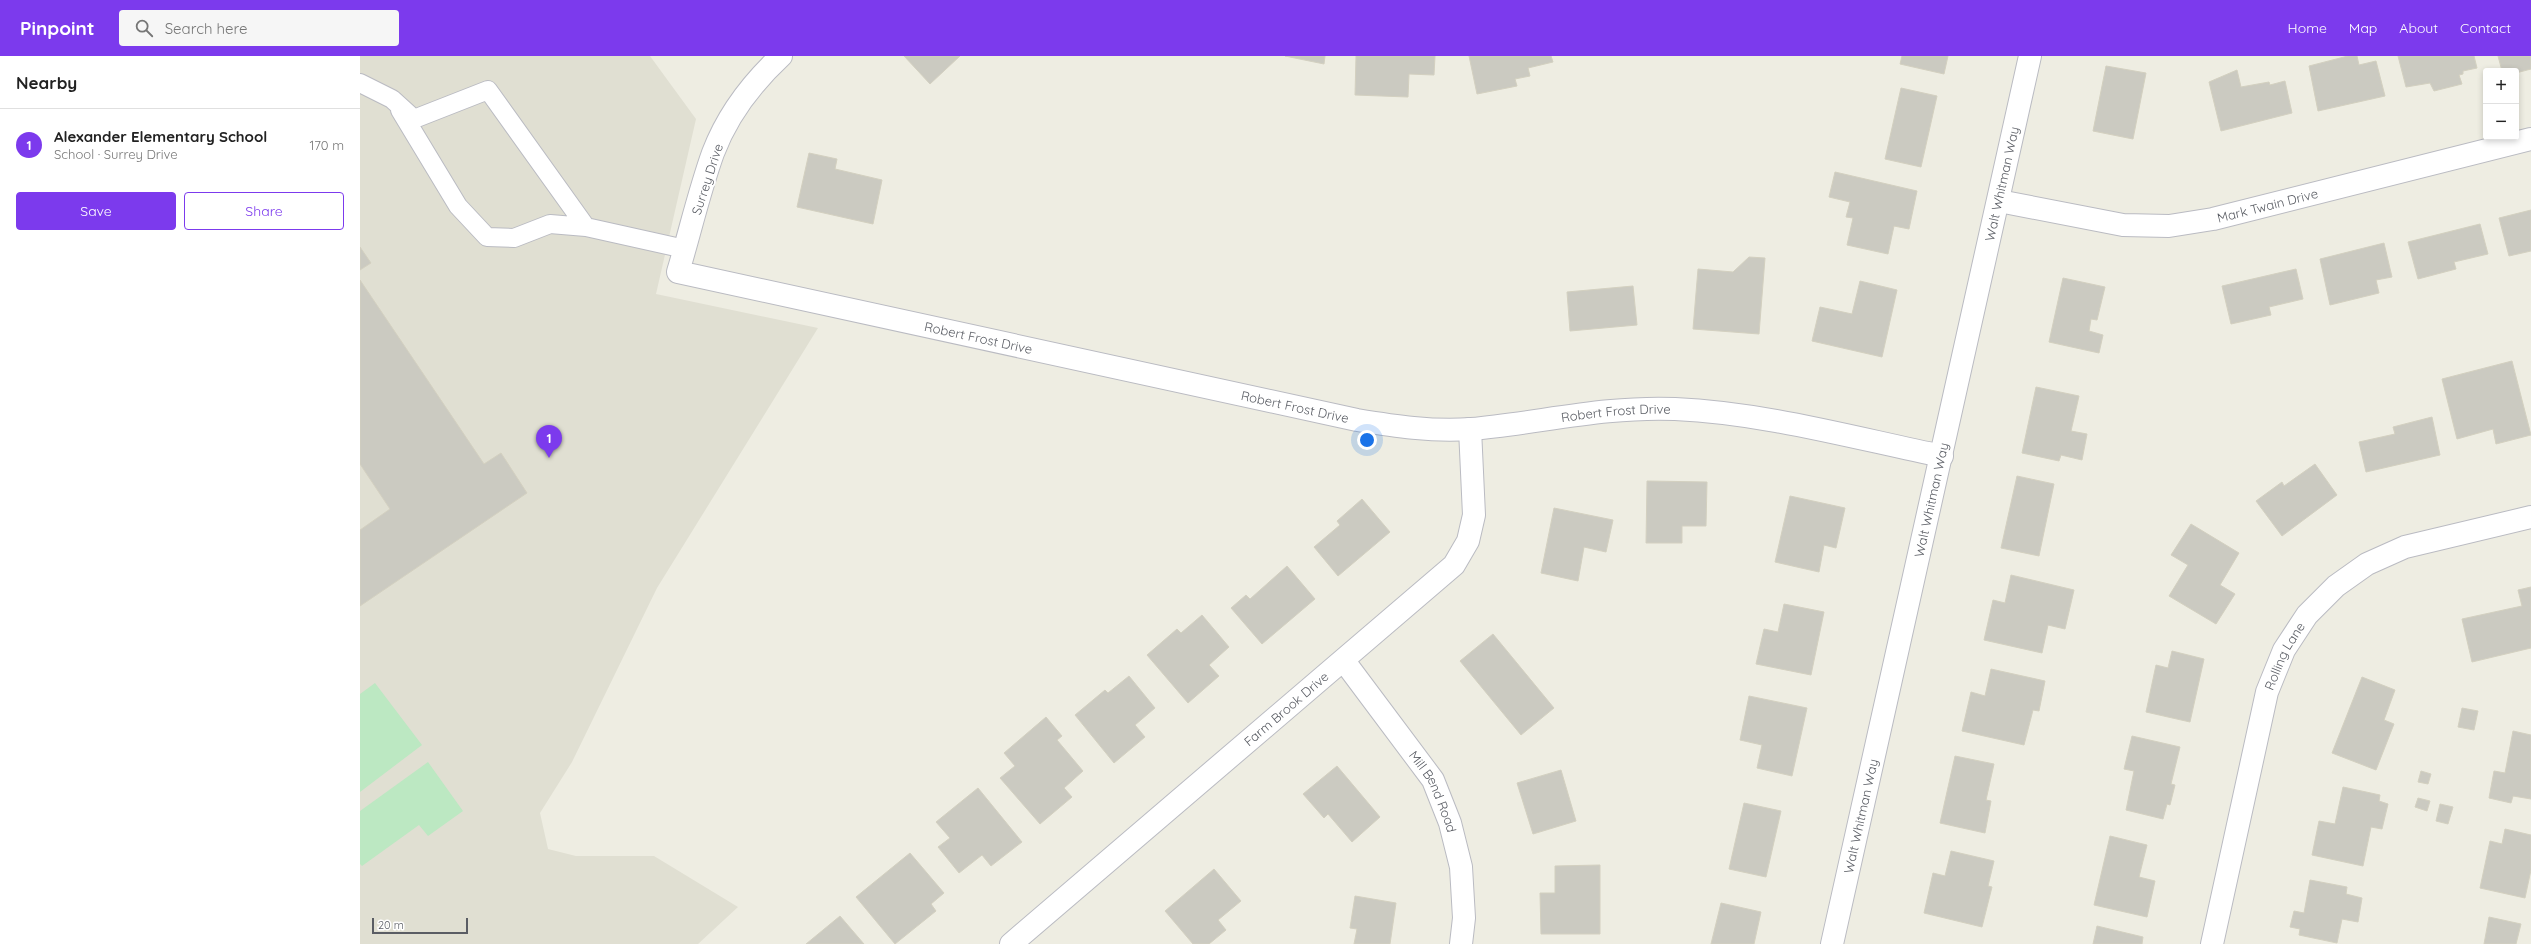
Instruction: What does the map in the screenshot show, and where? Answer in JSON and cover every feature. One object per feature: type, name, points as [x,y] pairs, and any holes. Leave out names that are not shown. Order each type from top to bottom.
[{"type":"street","name":"Surrey Drive","points":[[678,272],[713,153],[733,113],[760,77],[781,56]]},
{"type":"street","name":"Walt Whitman Way","points":[[1832,944],[1999,201],[2030,56]]},
{"type":"street","name":"Mark Twain Drive","points":[[1999,201],[2123,225],[2169,226],[2213,219],[2531,139]]},
{"type":"street","name":"Robert Frost Drive","points":[[678,272],[1357,420],[1416,429],[1470,429],[1595,412],[1674,409],[1754,417],[1942,456]]},
{"type":"street","name":"Farm Brook Drive","points":[[1011,944],[1454,566],[1468,541],[1474,515],[1470,429]]},
{"type":"street","name":"Rolling Lane","points":[[2212,944],[2267,692],[2284,650],[2307,615],[2336,586],[2367,564],[2405,547],[2531,517]]},
{"type":"street","name":"Mill Bend Road","points":[[1344,661],[1433,780],[1450,823],[1461,867],[1464,918],[1461,944]]},
{"type":"lane","points":[[360,83],[392,99],[414,119],[488,90],[586,227]]},
{"type":"lane","points":[[392,99],[458,206],[487,237],[514,238],[550,224],[586,227],[685,249]]},
{"type":"shaded area","points":[[360,56],[650,56],[696,119],[656,294],[818,328],[657,588],[572,762],[540,813],[548,849],[576,856],[654,856],[738,907],[698,944],[360,944]]},
{"type":"green space","points":[[375,683],[422,745],[360,792],[360,694]]},
{"type":"green space","points":[[428,762],[463,811],[428,836],[419,825],[362,866],[360,864],[360,811]]},
{"type":"building","points":[[904,56],[960,56],[930,84]]},
{"type":"building","points":[[1285,56],[1325,56],[1324,64]]},
{"type":"building","points":[[1356,56],[1435,56],[1434,75],[1409,74],[1408,97],[1355,95]]},
{"type":"building","points":[[1469,56],[1551,56],[1553,62],[1528,68],[1530,76],[1515,79],[1517,86],[1477,94]]},
{"type":"building","points":[[1902,56],[1948,56],[1944,74],[1900,64]]},
{"type":"building","points":[[2348,56],[2357,56],[2359,65],[2376,61],[2385,96],[2318,111],[2309,66]]},
{"type":"building","points":[[2398,56],[2474,56],[2477,68],[2463,71],[2463,74],[2459,75],[2462,84],[2434,91],[2430,83],[2406,87]]},
{"type":"building","points":[[2498,56],[2531,56],[2531,69],[2519,72],[2519,68],[2501,68]]},
{"type":"building","points":[[2106,66],[2146,73],[2133,139],[2093,131]]},
{"type":"building","points":[[2237,70],[2241,87],[2269,82],[2270,85],[2285,81],[2292,113],[2221,131],[2209,82]]},
{"type":"building","points":[[1901,88],[1937,96],[1921,167],[1885,159]]},
{"type":"building","points":[[809,153],[837,159],[835,169],[882,180],[873,224],[797,207]]},
{"type":"building","points":[[1835,172],[1917,191],[1909,229],[1894,226],[1888,254],[1847,245],[1853,218],[1846,217],[1850,202],[1829,197]]},
{"type":"building","points":[[2531,210],[2531,251],[2509,256],[2499,218]]},
{"type":"building","points":[[2480,224],[2488,254],[2454,262],[2456,269],[2418,279],[2408,242]]},
{"type":"building","points":[[2384,243],[2392,277],[2376,280],[2379,293],[2330,305],[2320,259]]},
{"type":"building","points":[[360,247],[371,263],[360,270]]},
{"type":"building","points":[[1749,257],[1765,258],[1759,334],[1693,329],[1698,269],[1733,272]]},
{"type":"building","points":[[2296,269],[2303,299],[2269,307],[2271,315],[2231,324],[2222,286]]},
{"type":"building","points":[[2063,278],[2105,287],[2097,320],[2091,319],[2089,331],[2103,335],[2099,353],[2049,342]]},
{"type":"building","points":[[360,280],[484,464],[501,453],[527,493],[360,606],[360,530],[390,509],[360,464]]},
{"type":"building","points":[[1860,281],[1897,290],[1882,357],[1812,341],[1820,307],[1852,314]]},
{"type":"building","points":[[1633,286],[1637,325],[1570,331],[1567,292]]},
{"type":"building","points":[[2512,361],[2531,435],[2496,444],[2493,429],[2457,439],[2442,379]]},
{"type":"building","points":[[2036,387],[2079,396],[2071,431],[2087,434],[2082,460],[2061,455],[2059,461],[2022,453]]},
{"type":"building","points":[[2432,417],[2440,455],[2366,472],[2359,442],[2395,434],[2393,427]]},
{"type":"building","points":[[2315,464],[2337,495],[2282,536],[2256,501],[2282,482],[2284,486]]},
{"type":"building","points":[[2017,476],[2054,484],[2039,556],[2001,548]]},
{"type":"building","points":[[1647,481],[1707,482],[1706,526],[1682,526],[1682,543],[1646,543]]},
{"type":"building","points":[[1790,496],[1845,508],[1836,548],[1824,545],[1819,572],[1775,562]]},
{"type":"building","points":[[1362,499],[1390,532],[1338,576],[1314,547],[1340,525],[1337,521]]},
{"type":"building","points":[[1554,508],[1613,520],[1606,552],[1584,547],[1578,581],[1541,573]]},
{"type":"building","points":[[2191,524],[2239,553],[2220,585],[2235,594],[2216,624],[2169,596],[2188,565],[2171,555]]},
{"type":"building","points":[[1287,566],[1315,599],[1262,644],[1231,608],[1246,595],[1250,599]]},
{"type":"building","points":[[2011,575],[2074,590],[2065,629],[2048,625],[2042,653],[1984,640],[1993,600],[2005,603]]},
{"type":"building","points":[[2531,587],[2531,648],[2472,662],[2462,619],[2522,606],[2518,590]]},
{"type":"building","points":[[1784,604],[1824,612],[1811,675],[1756,664],[1764,629],[1778,632]]},
{"type":"building","points":[[1202,615],[1229,647],[1209,665],[1219,676],[1188,703],[1147,655],[1177,629],[1181,633]]},
{"type":"building","points":[[1493,634],[1554,708],[1521,735],[1460,661]]},
{"type":"building","points":[[2172,651],[2204,659],[2190,722],[2146,712],[2156,665],[2168,668]]},
{"type":"building","points":[[1991,669],[2045,681],[2039,711],[2033,710],[2024,745],[1962,731],[1971,692],[1985,696]]},
{"type":"building","points":[[1129,676],[1155,708],[1135,725],[1145,737],[1114,763],[1075,715],[1105,690],[1108,693]]},
{"type":"building","points":[[2362,677],[2395,690],[2384,720],[2394,724],[2376,770],[2332,753]]},
{"type":"building","points":[[1749,696],[1807,708],[1792,776],[1757,768],[1762,745],[1740,740]]},
{"type":"building","points":[[2462,708],[2478,711],[2474,730],[2458,727]]},
{"type":"building","points":[[1046,717],[1062,736],[1057,740],[1083,771],[1064,788],[1072,797],[1040,824],[1000,778],[1015,766],[1004,753]]},
{"type":"building","points":[[2513,731],[2531,735],[2531,799],[2513,796],[2511,803],[2489,798],[2494,771],[2505,773]]},
{"type":"building","points":[[2132,736],[2180,747],[2171,784],[2175,785],[2170,805],[2167,804],[2163,819],[2126,810],[2134,771],[2124,769]]},
{"type":"building","points":[[1955,756],[1994,764],[1986,800],[1991,801],[1985,833],[1940,823]]},
{"type":"building","points":[[1337,766],[1380,817],[1352,842],[1328,814],[1324,818],[1303,794]]},
{"type":"building","points":[[1561,770],[1576,821],[1533,834],[1517,783]]},
{"type":"building","points":[[2421,771],[2431,774],[2428,784],[2418,782]]},
{"type":"building","points":[[2343,787],[2380,795],[2379,801],[2388,804],[2382,829],[2371,827],[2363,866],[2312,855],[2319,821],[2335,824]]},
{"type":"building","points":[[978,788],[1022,842],[991,866],[982,855],[959,873],[938,847],[950,838],[936,822]]},
{"type":"building","points":[[2418,798],[2430,801],[2427,811],[2415,807]]},
{"type":"building","points":[[1744,803],[1781,811],[1766,877],[1729,869]]},
{"type":"building","points":[[2440,804],[2453,807],[2448,824],[2436,821]]},
{"type":"building","points":[[2505,829],[2531,835],[2531,870],[2525,898],[2480,888],[2490,841],[2502,844]]},
{"type":"building","points":[[2110,836],[2147,845],[2139,877],[2155,881],[2147,917],[2094,905]]},
{"type":"building","points":[[1951,851],[1994,861],[1988,886],[1992,887],[1982,927],[1924,913],[1933,873],[1945,876]]},
{"type":"building","points":[[910,853],[944,893],[931,904],[936,911],[895,944],[856,897]]},
{"type":"building","points":[[1600,865],[1600,934],[1541,934],[1540,893],[1555,893],[1555,866]]},
{"type":"building","points":[[1214,869],[1241,901],[1218,920],[1226,930],[1209,944],[1193,944],[1165,911]]},
{"type":"building","points":[[2310,880],[2347,887],[2346,894],[2362,898],[2358,922],[2342,919],[2337,943],[2299,935],[2300,929],[2290,927],[2294,911],[2304,913]]},
{"type":"building","points":[[1355,896],[1396,903],[1390,944],[1354,944],[1357,929],[1350,928]]},
{"type":"building","points":[[1721,903],[1761,912],[1754,944],[1711,944]]},
{"type":"building","points":[[840,916],[864,944],[806,944]]},
{"type":"building","points":[[2489,917],[2521,924],[2516,944],[2484,944]]},
{"type":"building","points":[[2097,926],[2143,937],[2142,944],[2093,944]]},
{"type":"place","name":"Alexander Elementary School","points":[[549,458]]}]
